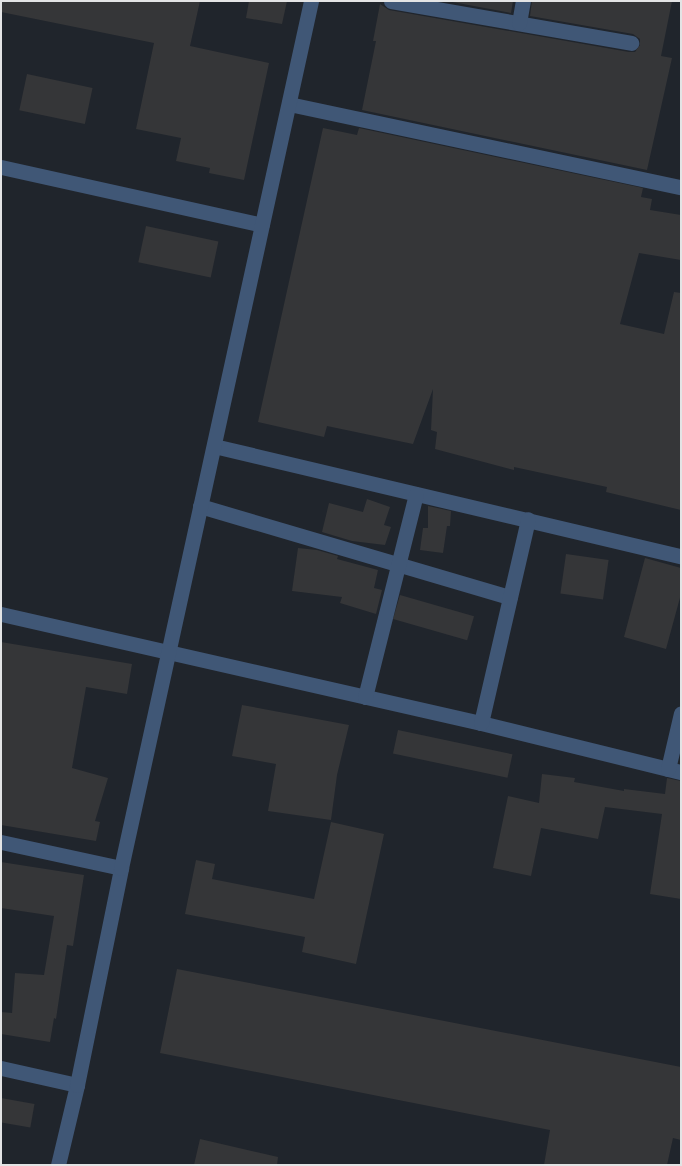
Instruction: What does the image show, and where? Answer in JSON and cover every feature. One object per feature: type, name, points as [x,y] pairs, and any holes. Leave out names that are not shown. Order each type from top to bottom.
[{"type":"street","points":[[58,1165],[77,1085],[121,868],[312,1]]},
{"type":"street","points":[[391,1],[631,42]]},
{"type":"street","points":[[519,23],[523,1]]},
{"type":"street","points":[[289,104],[681,187]]},
{"type":"street","points":[[1,167],[262,225]]},
{"type":"street","points":[[214,446],[681,556]]},
{"type":"street","points":[[365,697],[416,494]]},
{"type":"street","points":[[200,506],[510,597]]},
{"type":"street","points":[[481,723],[528,519]]},
{"type":"street","points":[[1,614],[481,723],[674,771],[681,713]]},
{"type":"street","points":[[1,842],[121,868]]},
{"type":"street","points":[[1,1068],[77,1085]]},
{"type":"shaded area","points":[[1,1],[681,1],[681,1165],[1,1165]]},
{"type":"building","points":[[1,1],[200,1],[190,46],[269,63],[244,180],[209,173],[210,168],[176,161],[181,138],[136,129],[154,43],[1,12]]},
{"type":"building","points":[[249,1],[287,1],[282,24],[246,18]]},
{"type":"building","points":[[447,1],[513,1],[511,13]]},
{"type":"building","points":[[532,1],[672,1],[661,56],[672,58],[647,170],[362,110],[376,41],[373,41],[380,4],[389,10],[629,52],[635,52],[640,45],[640,39],[633,34],[530,16]]},
{"type":"building","points":[[27,74],[93,88],[85,124],[19,110]]},
{"type":"building","points":[[323,128],[357,135],[359,128],[643,188],[641,197],[652,199],[650,210],[681,215],[681,260],[639,253],[620,324],[664,334],[674,292],[681,293],[681,510],[606,492],[607,487],[514,467],[514,470],[435,449],[437,432],[431,430],[433,389],[413,444],[327,426],[324,437],[258,422]]},
{"type":"building","points":[[146,226],[218,241],[211,278],[138,262]]},
{"type":"building","points":[[367,499],[390,507],[384,525],[391,527],[385,545],[352,541],[322,532],[329,503],[363,512]]},
{"type":"building","points":[[428,506],[451,511],[450,526],[447,526],[443,553],[420,550],[423,528],[428,528]]},
{"type":"building","points":[[298,548],[317,550],[338,556],[337,559],[378,570],[374,588],[382,590],[376,614],[340,603],[342,597],[292,591]]},
{"type":"building","points":[[566,554],[609,560],[603,600],[560,594]]},
{"type":"building","points":[[645,558],[681,568],[681,594],[666,649],[624,637]]},
{"type":"building","points":[[400,595],[474,616],[467,640],[393,619]]},
{"type":"building","points":[[1,642],[132,664],[127,694],[86,687],[72,768],[108,778],[95,821],[100,822],[96,841],[1,825]]},
{"type":"building","points":[[242,705],[349,725],[337,775],[331,820],[268,811],[276,764],[232,756]]},
{"type":"building","points":[[398,730],[512,754],[507,778],[393,753]]},
{"type":"building","points":[[542,774],[575,778],[574,782],[624,791],[624,789],[665,794],[667,778],[681,781],[681,899],[650,894],[662,814],[605,807],[598,839],[541,828],[531,876],[493,868],[508,796],[539,803]]},
{"type":"building","points":[[331,822],[384,834],[356,964],[302,952],[305,937],[185,914],[196,860],[215,864],[212,879],[314,899]]},
{"type":"building","points":[[1,862],[84,875],[73,946],[67,945],[56,1019],[54,1018],[50,1042],[1,1034],[1,1012],[12,1013],[15,973],[44,975],[54,916],[1,908]]},
{"type":"building","points":[[177,969],[681,1067],[681,1140],[673,1138],[667,1165],[544,1165],[550,1130],[160,1053]]},
{"type":"building","points":[[1,1098],[34,1104],[30,1128],[1,1122]]},
{"type":"building","points":[[200,1139],[278,1157],[277,1165],[194,1165]]}]
